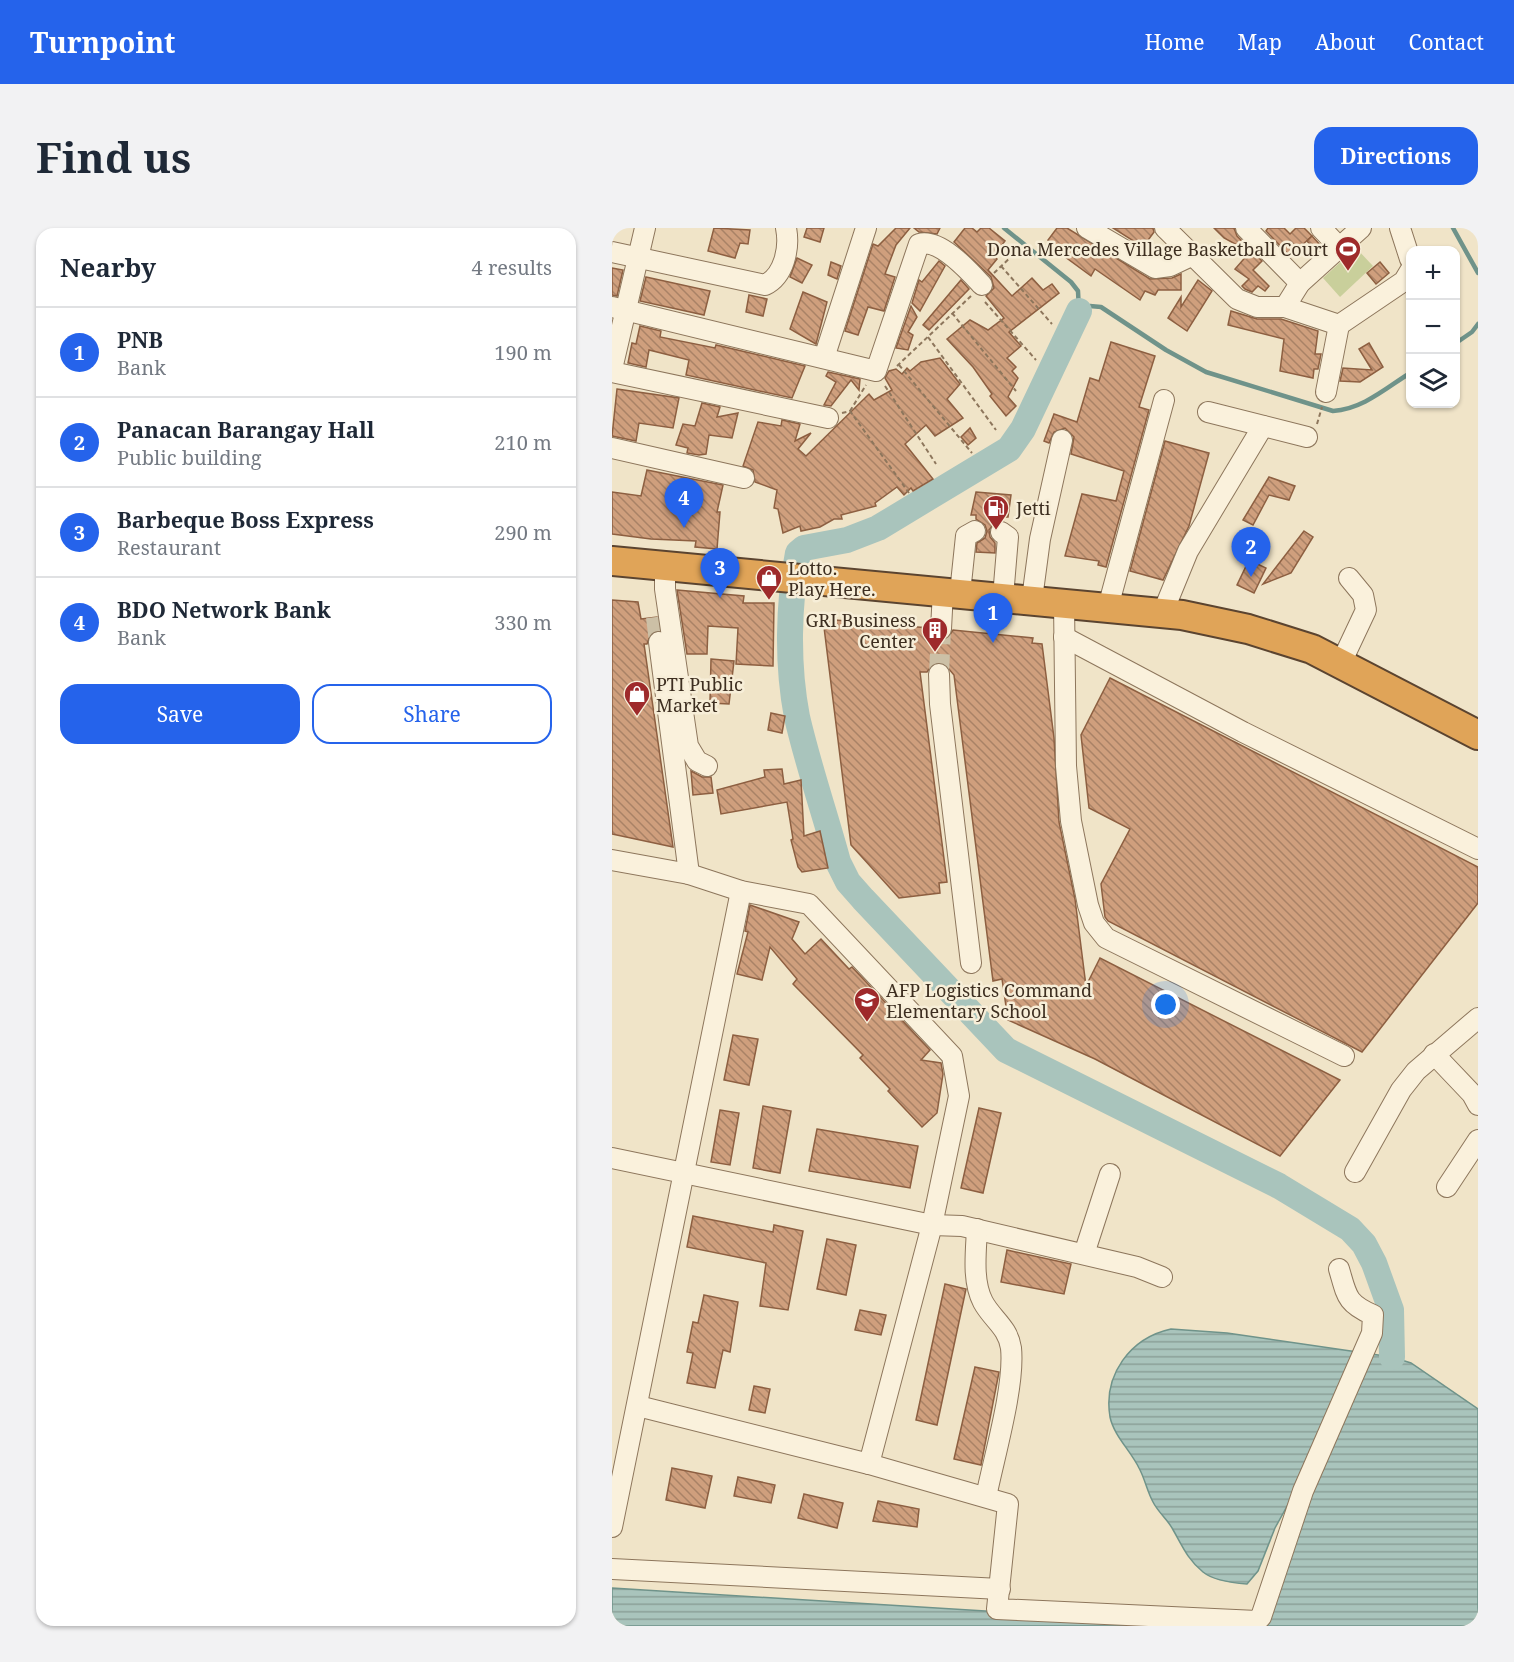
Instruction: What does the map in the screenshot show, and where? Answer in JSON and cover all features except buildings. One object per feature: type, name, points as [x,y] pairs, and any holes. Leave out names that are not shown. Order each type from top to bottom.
[{"type":"highway","points":[[612,561],[1163,612],[1283,638],[1341,663],[1478,735]]},
{"type":"street","points":[[645,228],[638,259],[619,308],[612,371],[828,418]]},
{"type":"street","points":[[612,252],[765,285],[778,276],[783,264],[787,246],[786,228]]},
{"type":"street","points":[[824,358],[866,228]]},
{"type":"street","points":[[1087,228],[1155,268],[1170,266],[1191,256]]},
{"type":"street","points":[[1165,228],[1237,299],[1257,307],[1285,307],[1339,325]]},
{"type":"street","points":[[1246,228],[1300,283]]},
{"type":"street","points":[[1321,228],[1339,247]]},
{"type":"street","points":[[1285,307],[1300,283],[1361,228]]},
{"type":"street","points":[[1400,228],[1406,247]]},
{"type":"street","points":[[619,308],[876,371],[919,244],[927,244],[955,257],[979,288]]},
{"type":"street","points":[[1326,392],[1339,325],[1406,278]]},
{"type":"street","points":[[1108,607],[1164,400]]},
{"type":"street","points":[[1208,412],[1307,437]]},
{"type":"street","points":[[1163,612],[1188,551],[1263,426]]},
{"type":"street","points":[[1032,599],[1044,518],[1062,440]]},
{"type":"street","points":[[612,448],[744,478]]},
{"type":"street","points":[[941,629],[966,536],[975,531]]},
{"type":"street","points":[[1001,532],[1008,537],[1003,597]]},
{"type":"street","points":[[656,617],[657,565]]},
{"type":"street","points":[[657,565],[665,589],[688,746],[697,761],[707,766]]},
{"type":"street","points":[[1341,663],[1366,610],[1363,595],[1349,578]]},
{"type":"street","points":[[1064,603],[1066,766],[1071,821],[1079,868],[1094,923],[1106,938],[1344,1056]]},
{"type":"street","points":[[1064,637],[1243,732],[1478,849]]},
{"type":"street","points":[[659,642],[688,874]]},
{"type":"street","points":[[939,674],[940,704],[971,963]]},
{"type":"street","points":[[612,860],[688,874],[741,891],[809,904],[952,1056],[959,1096],[932,1225],[869,1464]]},
{"type":"street","points":[[612,1527],[686,1174],[741,891]]},
{"type":"street","points":[[1355,1172],[1401,1090],[1434,1054],[1478,1018]]},
{"type":"street","points":[[1434,1054],[1472,1094],[1478,1106]]},
{"type":"street","points":[[1447,1187],[1478,1140]]},
{"type":"street","points":[[612,1158],[932,1225],[977,1229],[1148,1270],[1162,1277]]},
{"type":"street","points":[[1084,1254],[1110,1174]]},
{"type":"street","points":[[977,1229],[975,1268],[983,1302],[1003,1326],[1010,1347],[1011,1364],[986,1497]]},
{"type":"street","points":[[638,1406],[869,1464],[1008,1504],[997,1608],[1257,1621],[1261,1617],[1303,1491],[1372,1333],[1373,1315],[1354,1306],[1347,1298],[1339,1269]]},
{"type":"street","points":[[612,1569],[1000,1589]]},
{"type":"path","points":[[828,418],[850,411],[876,371],[899,365],[1014,254]]},
{"type":"path","points":[[1001,266],[1052,324]]},
{"type":"path","points":[[979,288],[1036,360]]},
{"type":"path","points":[[952,313],[1016,391]]},
{"type":"path","points":[[928,337],[996,430]]},
{"type":"path","points":[[899,365],[972,453]]},
{"type":"path","points":[[876,371],[936,464]]},
{"type":"path","points":[[850,411],[909,493]]},
{"type":"green space","name":"Dona Mercedes Village Basketball Court","points":[[1356,248],[1373,266],[1340,297],[1323,278]]},
{"type":"water","points":[[1171,1329],[1227,1333],[1392,1357],[1411,1363],[1478,1409],[1478,1626],[1263,1626],[1296,1490],[1275,1528],[1258,1571],[1247,1584],[1218,1579],[1207,1575],[1197,1567],[1155,1506],[1136,1462],[1115,1431],[1110,1417],[1111,1387],[1122,1361],[1143,1341]]},
{"type":"water","points":[[612,1588],[1228,1626],[612,1626]]},
{"type":"waterway","points":[[1004,228],[1071,282],[1078,291],[1079,311],[1090,306],[1101,307],[1166,350],[1206,372],[1333,411],[1364,402],[1406,376]]},
{"type":"waterway","points":[[1453,228],[1478,273]]},
{"type":"waterway","points":[[1079,311],[1023,429],[1009,449],[878,528],[847,540],[804,548],[798,553],[792,593],[790,635],[794,697],[806,753],[838,862],[848,882],[863,899],[1006,1050],[1279,1186],[1350,1229],[1364,1244],[1374,1263],[1391,1310],[1392,1357]]},
{"type":"waterway","points":[[1460,340],[1472,332],[1478,324]]},
{"type":"tunnel","points":[[656,617],[659,642]]},
{"type":"tunnel","points":[[939,674],[941,629]]},
{"type":"place","name":"Dona Mercedes Village Basketball Court","points":[[1348,272]]},
{"type":"place","name":"BDO Network Bank","points":[[684,528]]},
{"type":"place","name":"Jetti","points":[[996,531]]},
{"type":"place","name":"Panacan Barangay Hall","points":[[1251,577]]},
{"type":"place","name":"Barbeque Boss Express","points":[[720,598]]},
{"type":"place","name":"Lotto. Play Here.","points":[[769,601]]},
{"type":"place","name":"PNB","points":[[993,643]]},
{"type":"place","name":"GRI Business Center","points":[[935,653]]},
{"type":"place","name":"PTI Public Market","points":[[637,717]]},
{"type":"place","name":"AFP Logistics Command Elementary School","points":[[867,1023]]}]
